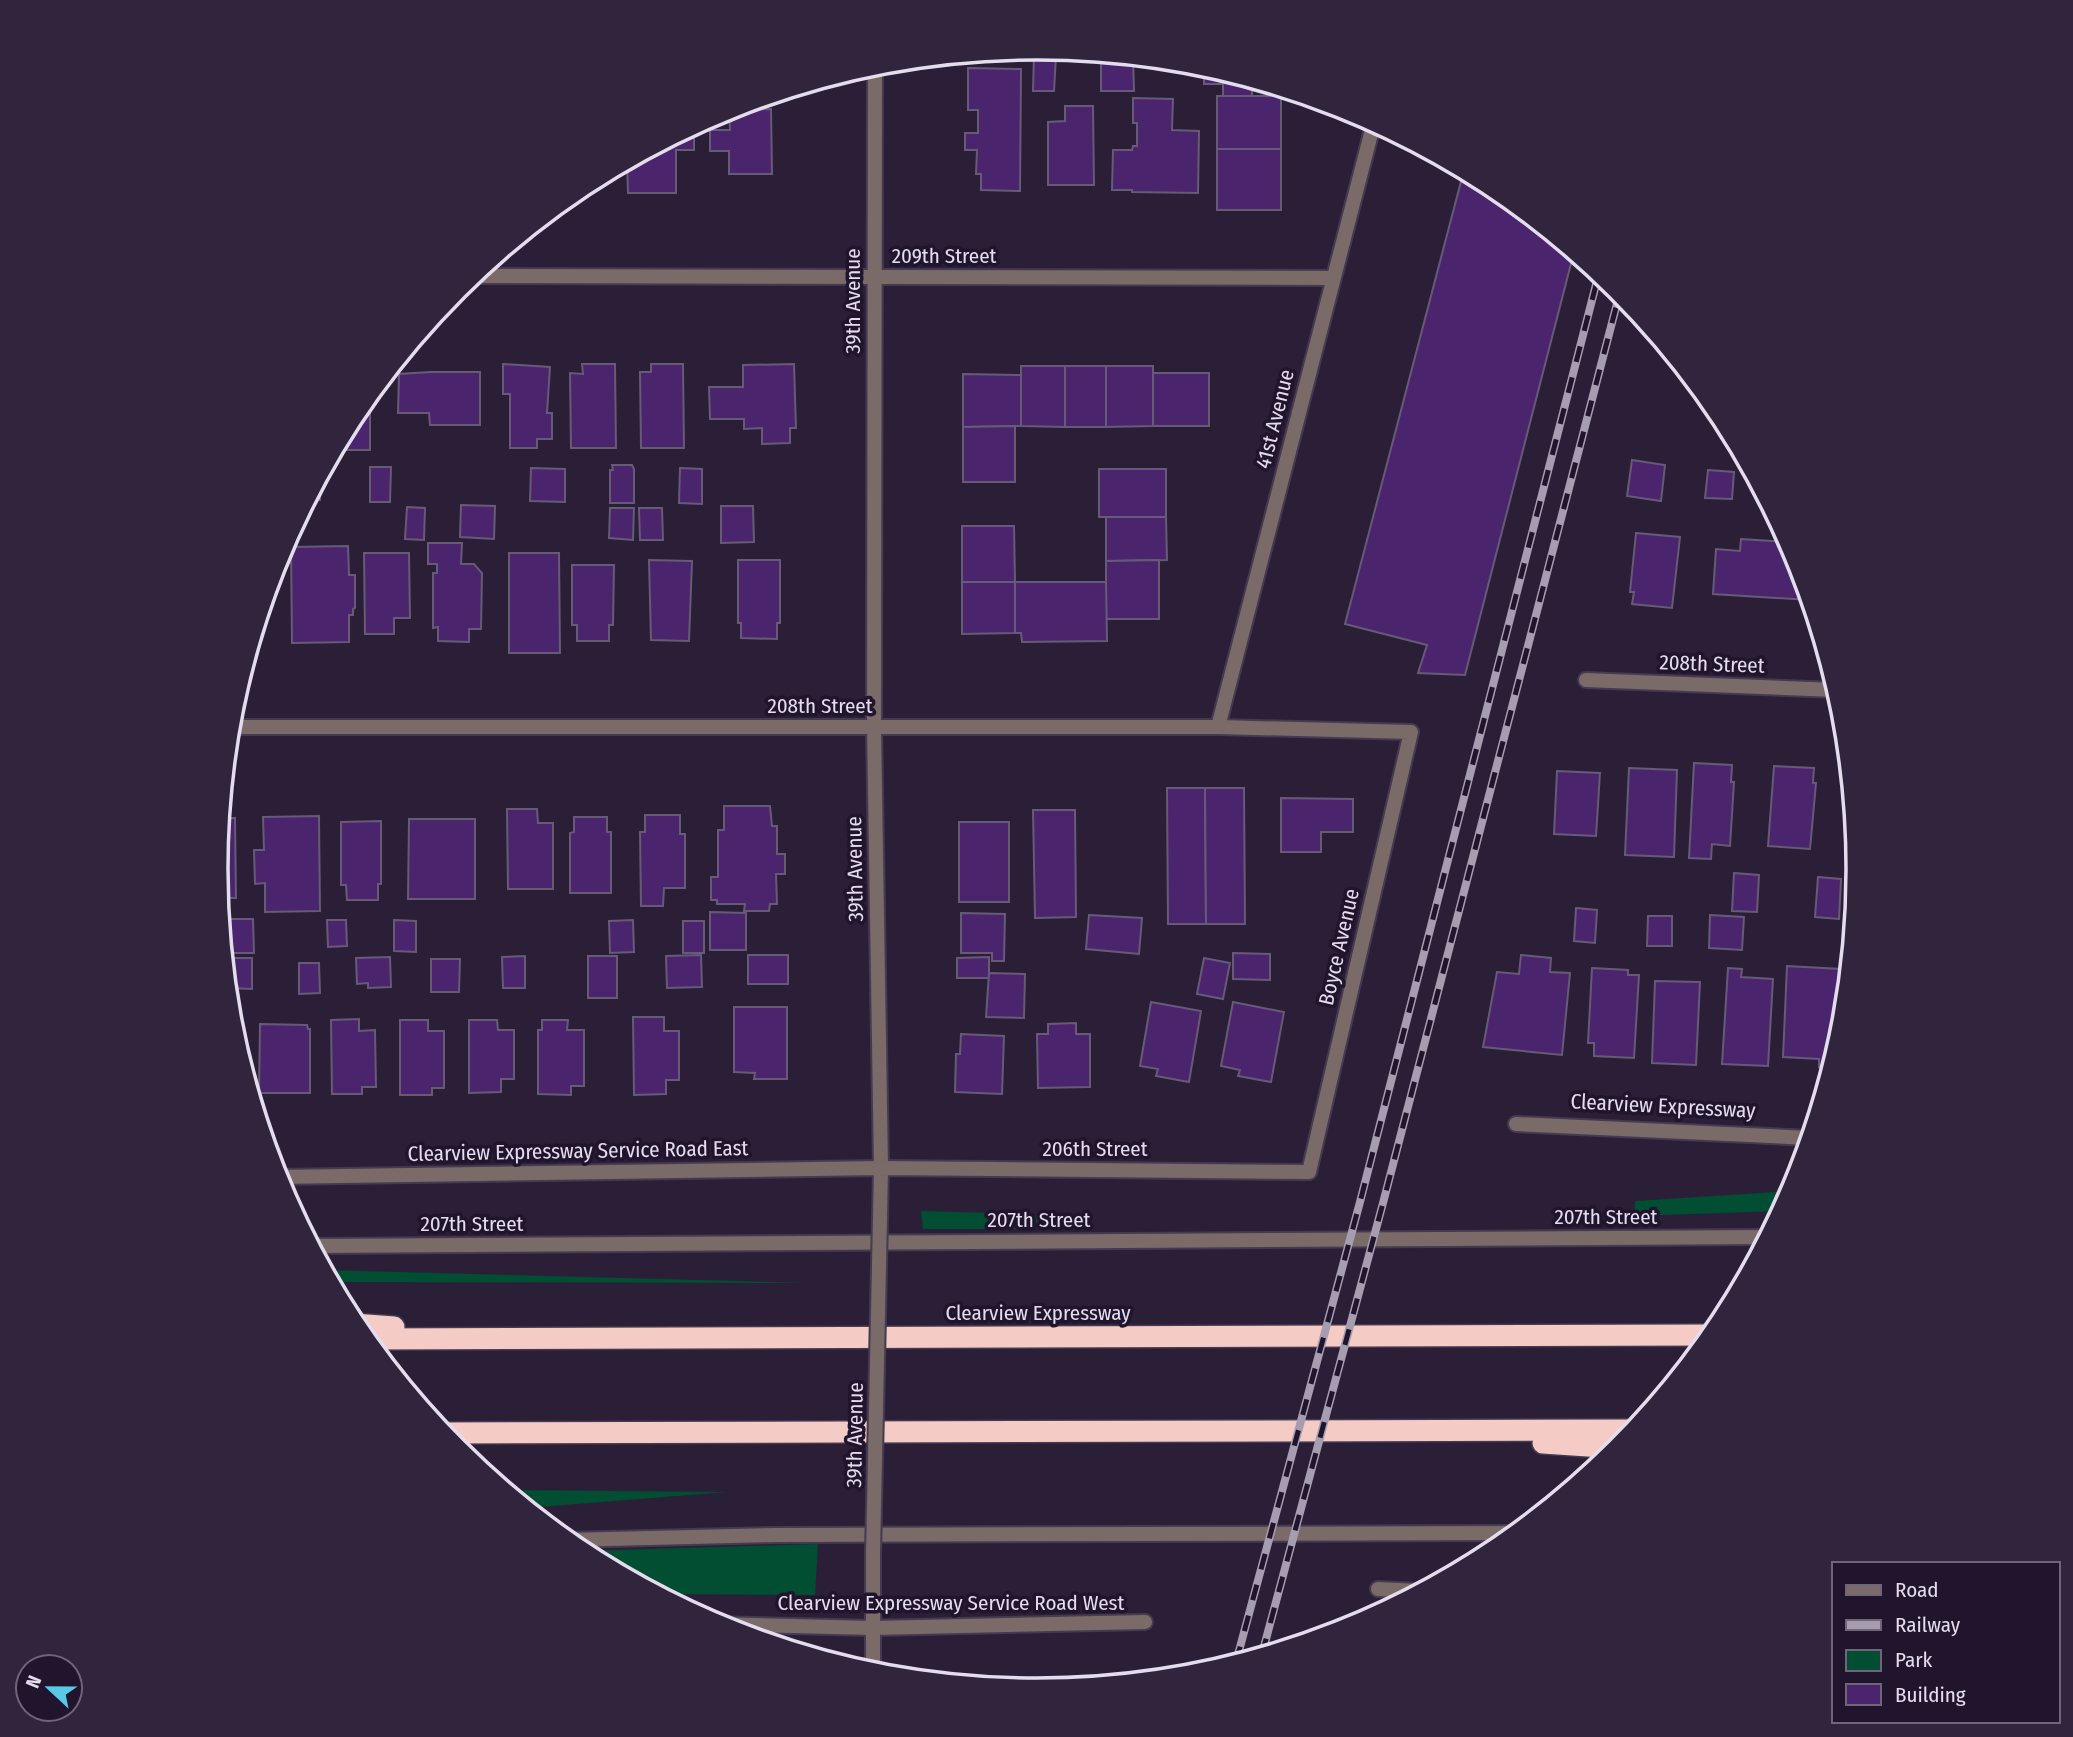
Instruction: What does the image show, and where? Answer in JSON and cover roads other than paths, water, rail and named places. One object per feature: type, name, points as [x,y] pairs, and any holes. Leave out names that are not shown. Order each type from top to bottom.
[{"type":"highway","points":[[369,1325],[575,1340]]},
{"type":"highway","points":[[1595,1335],[1699,1331]]},
{"type":"highway","name":"Clearview Expressway","points":[[379,1339],[1697,1335]]},
{"type":"highway","points":[[457,1433],[1619,1430]]},
{"type":"highway","points":[[1353,1431],[1602,1447]]},
{"type":"highway","points":[[466,1443],[672,1433]]},
{"type":"street","name":"39th Avenue","points":[[873,1661],[881,1168],[874,727],[875,76]]},
{"type":"street","name":"41st Avenue","points":[[1218,727],[1371,133]]},
{"type":"street","name":"209th Street","points":[[486,276],[1333,278]]},
{"type":"street","name":"208th Street","points":[[1586,680],[1825,690]]},
{"type":"street","name":"208th Street","points":[[240,727],[1218,727],[1411,733]]},
{"type":"street","name":"Boyce Avenue","points":[[1309,1172],[1411,733]]},
{"type":"street","name":"Clearview Expressway","points":[[1516,1124],[1800,1138]]},
{"type":"street","name":"206th Street","points":[[881,1168],[1309,1172]]},
{"type":"street","name":"Clearview Expressway Service Road East","points":[[289,1177],[881,1168]]},
{"type":"street","name":"207th Street","points":[[322,1246],[1756,1237]]},
{"type":"street","points":[[585,1540],[777,1535],[1497,1533]]},
{"type":"street","points":[[1378,1589],[1401,1590]]},
{"type":"street","name":"Clearview Expressway Service Road West","points":[[750,1625],[873,1628],[1145,1622]]},
{"type":"railway","points":[[1239,1652],[1360,1202],[1596,284]]},
{"type":"railway","points":[[1265,1645],[1383,1203],[1617,304]]}]
